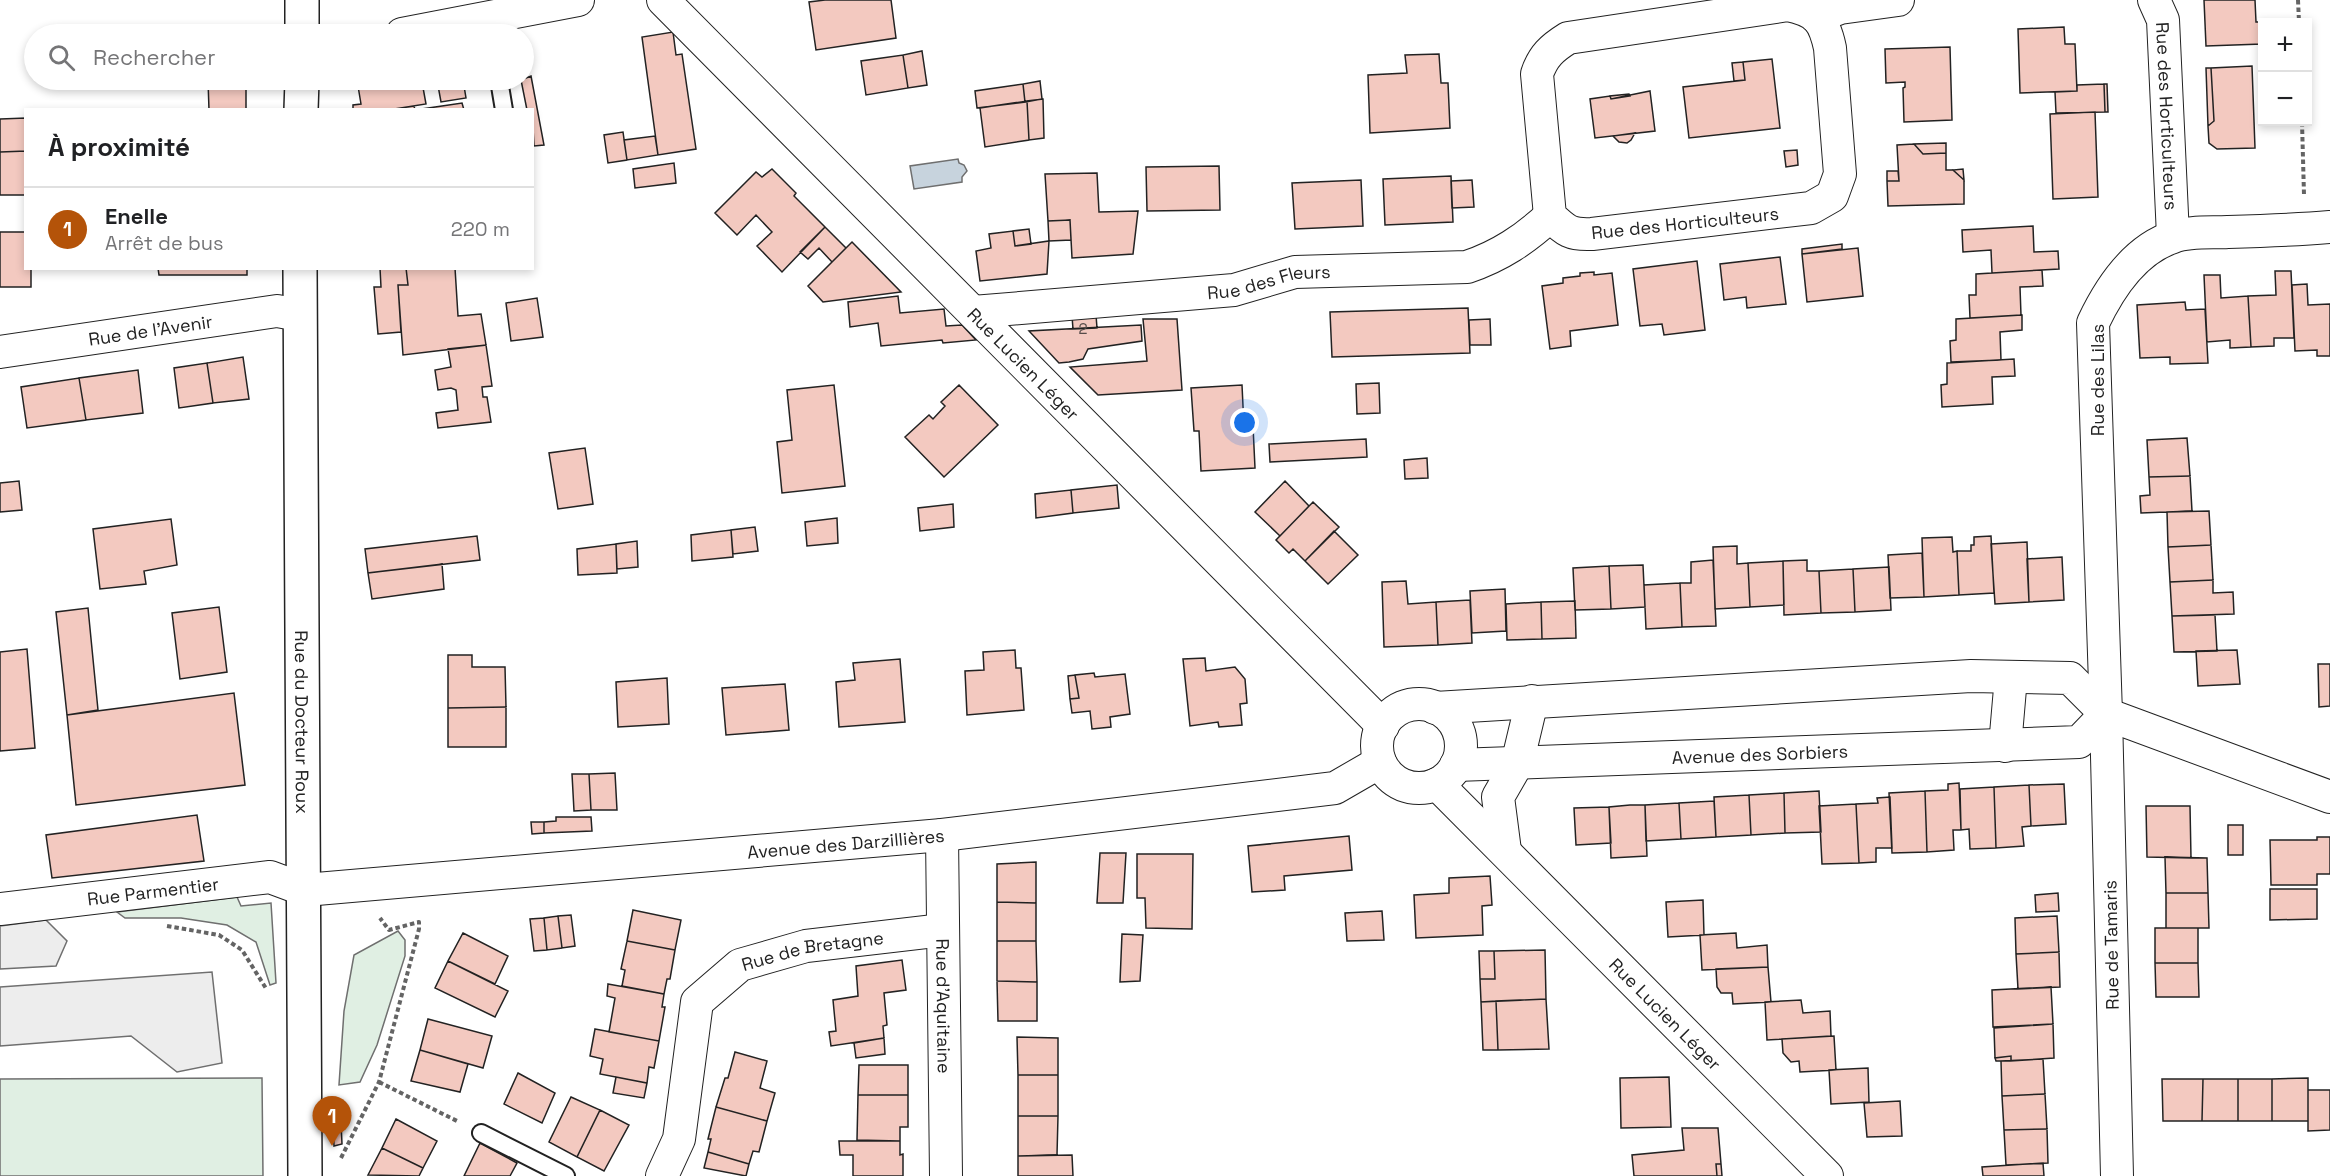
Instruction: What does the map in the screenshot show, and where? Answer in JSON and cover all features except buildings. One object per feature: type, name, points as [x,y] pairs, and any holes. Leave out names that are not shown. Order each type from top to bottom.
[{"type":"street","points":[[302,0],[302,24]]},
{"type":"street","points":[[495,24],[578,0]]},
{"type":"street","name":"Rue Lucien Léger","points":[[663,0],[1383,726]]},
{"type":"street","points":[[1550,216],[1537,74],[1542,58],[1554,46],[1568,38],[1788,5],[1807,9],[1816,16],[1840,8],[1898,0]]},
{"type":"street","name":"Rue des Horticulteurs","points":[[2154,0],[2163,20],[2173,236]]},
{"type":"street","name":"Rue des Horticulteurs","points":[[1550,216],[1574,235],[1592,234],[1811,208],[1832,196],[1840,174],[1831,59],[1826,28],[1816,16]]},
{"type":"street","points":[[301,108],[302,90]]},
{"type":"street","name":"Rue des Fleurs","points":[[973,312],[1234,290],[1295,272],[1467,267],[1491,258],[1527,237],[1550,216]]},
{"type":"street","name":"Rue des Lilas","points":[[2106,714],[2093,323],[2104,299],[2125,270],[2147,252],[2173,236],[2317,228]]},
{"type":"street","name":"Rue du Docteur Roux","points":[[300,270],[305,1176]]},
{"type":"street","name":"Rue de l'Avenir","points":[[0,352],[277,311],[300,315]]},
{"type":"street","points":[[1435,708],[1456,726],[1460,739],[1460,752],[1447,774],[1425,788],[1411,788],[1398,783],[1380,762],[1377,749],[1378,735],[1395,712],[1407,706],[1422,705],[1435,708],[1971,676],[2070,678],[2106,714],[2330,798]]},
{"type":"street","points":[[2005,746],[2011,677]]},
{"type":"street","points":[[1505,852],[1498,797],[1517,764],[1532,701]]},
{"type":"street","name":"Avenue des Sorbiers","points":[[1447,774],[1517,764],[2079,742],[2106,714]]},
{"type":"street","name":"Rue de Tamaris","points":[[2106,714],[2117,1176]]},
{"type":"street","name":"Avenue des Darzillières","points":[[305,890],[942,835],[1335,788],[1380,762]]},
{"type":"street","name":"Rue Lucien Léger","points":[[1447,774],[1505,852],[1827,1176]]},
{"type":"street","name":"Rue d'Aquitaine","points":[[942,835],[946,1176]]},
{"type":"street","name":"Rue Parmentier","points":[[0,909],[270,877],[305,890]]},
{"type":"street","name":"Rue de Bretagne","points":[[662,1176],[679,1139],[697,1002],[740,965],[806,946],[943,930]]},
{"type":"lane","points":[[500,90],[504,108]]},
{"type":"lane","points":[[481,1133],[566,1176]]},
{"type":"path","points":[[2298,0],[2299,18]]},
{"type":"path","points":[[2303,126],[2317,228]]},
{"type":"path","points":[[341,1159],[379,1082],[419,922],[389,930],[357,886]]},
{"type":"path","points":[[159,926],[179,927],[219,935],[242,950],[268,990]]},
{"type":"path","points":[[379,1082],[481,1133]]},
{"type":"green space","points":[[237,897],[241,906],[271,903],[276,983],[270,985],[256,942],[227,925],[181,918],[125,918],[117,912]]},
{"type":"green space","points":[[398,931],[405,940],[405,956],[377,1045],[360,1082],[339,1085],[344,1011],[354,955]]},
{"type":"green space","points":[[262,1078],[263,1176],[0,1176],[0,1079]]},
{"type":"shaded area","points":[[958,159],[967,171],[962,177],[962,182],[914,189],[910,166]]},
{"type":"shaded area","points":[[46,920],[67,941],[56,966],[0,969],[0,926]]},
{"type":"shaded area","points":[[212,972],[222,1063],[177,1072],[131,1036],[0,1046],[0,987]]},
{"type":"place","name":"Enelle","points":[[332,1146]]}]
